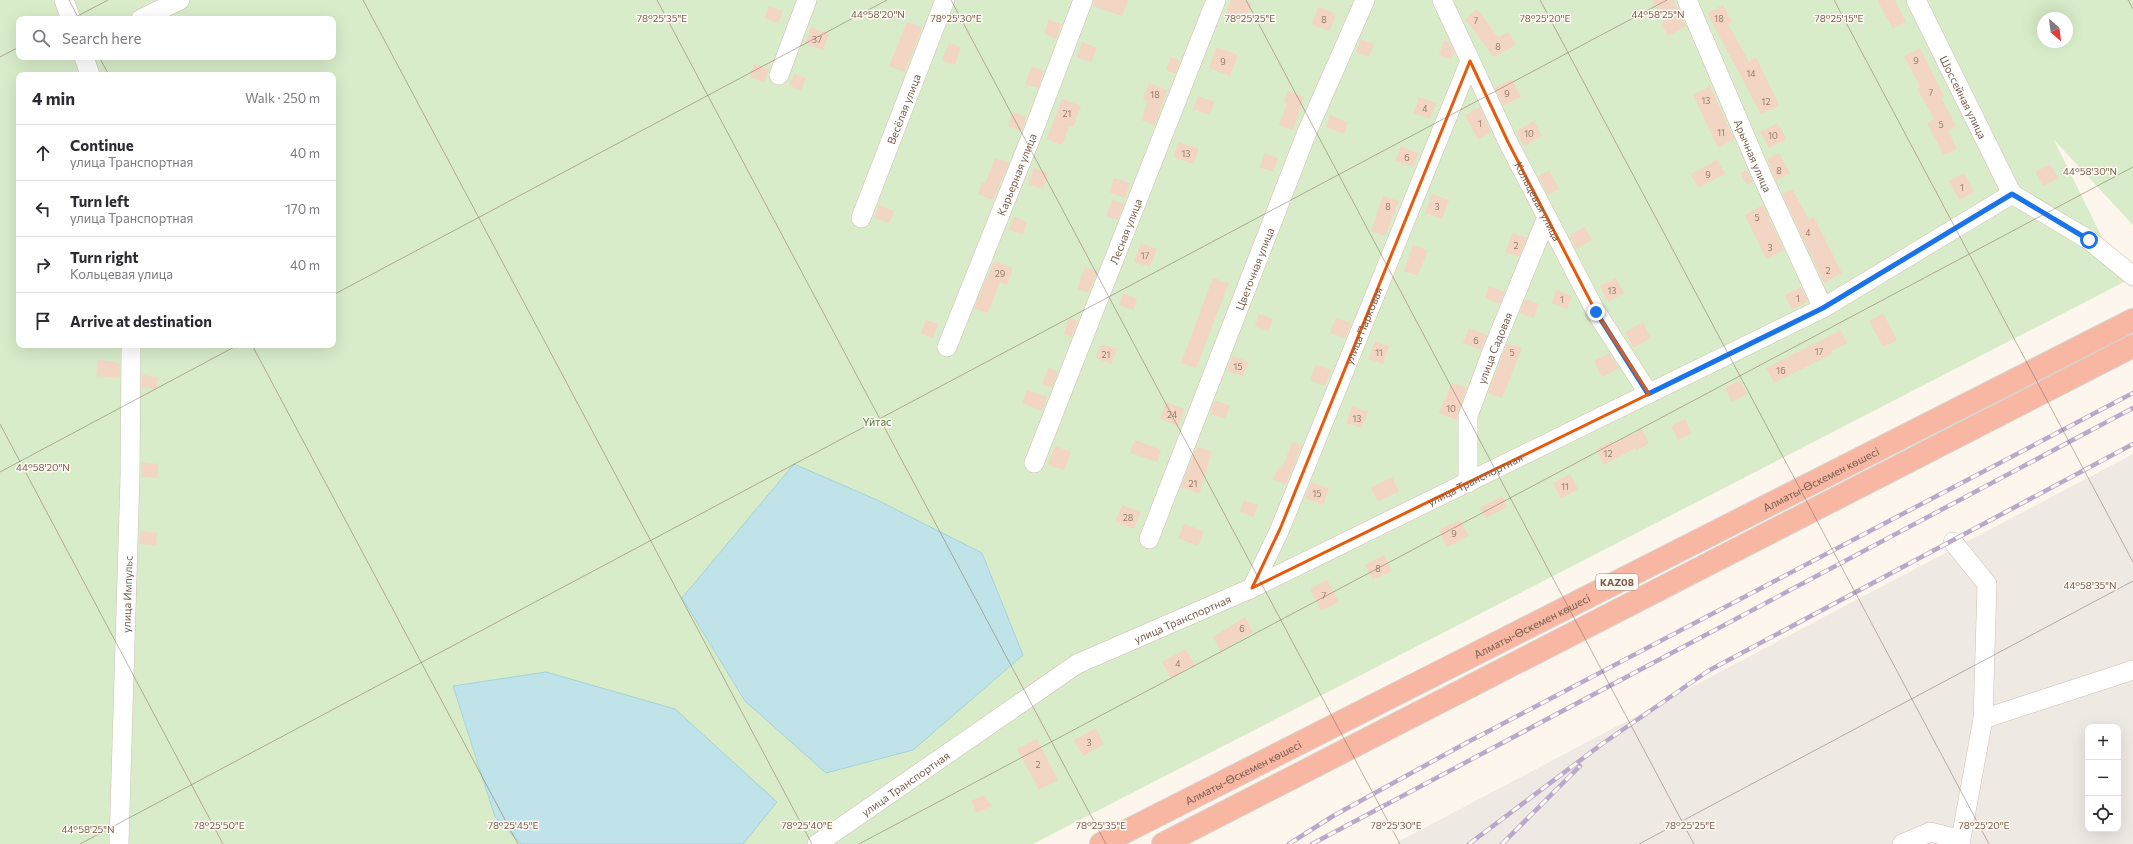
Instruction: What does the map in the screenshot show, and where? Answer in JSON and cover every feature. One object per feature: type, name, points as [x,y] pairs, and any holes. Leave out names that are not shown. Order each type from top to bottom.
[{"type":"highway","name":"Алматы-Өскемен көшесі","points":[[1101,844],[2133,320]]},
{"type":"highway","name":"KAZ08","points":[[1163,844],[2133,346]]},
{"type":"highway","points":[[1756,511],[1767,534]]},
{"type":"street","points":[[64,0],[70,16]]},
{"type":"street","points":[[147,16],[180,0]]},
{"type":"street","points":[[779,75],[807,0]]},
{"type":"street","name":"Весёлая улица","points":[[861,218],[945,0]]},
{"type":"street","name":"Карьерная улица","points":[[947,348],[1033,132],[1083,0]]},
{"type":"street","name":"Лесная улица","points":[[1034,463],[1216,0]]},
{"type":"street","name":"Цветочная улица","points":[[1149,539],[1307,132],[1364,0]]},
{"type":"street","name":"Кольцевая улица","points":[[1442,0],[1508,142],[1596,312],[1648,394]]},
{"type":"street","name":"Арычная улица","points":[[1687,0],[1762,176],[1823,308]]},
{"type":"street","name":"Шоссейная улица","points":[[1916,0],[2012,194]]},
{"type":"street","points":[[85,60],[89,72]]},
{"type":"street","name":"улица Парковая","points":[[1252,588],[1280,529],[1470,61]]},
{"type":"street","points":[[2012,194],[2089,240],[2132,273]]},
{"type":"street","name":"улица Транспортная","points":[[816,844],[1077,664],[1252,588],[1823,308],[2012,194]]},
{"type":"street","name":"улица Садовая","points":[[1468,483],[1468,416],[1490,354],[1547,217]]},
{"type":"street","name":"улица Импульс","points":[[119,844],[130,476],[131,348]]},
{"type":"street","points":[[1902,844],[1930,832],[1960,841],[1983,719],[1987,584],[1953,542]]},
{"type":"street","points":[[1983,719],[2133,670]]},
{"type":"highlighted area","points":[[1470,61],[1508,142],[1596,312],[1649,394],[1252,588],[1280,529]]},
{"type":"shaded area","points":[[2133,454],[2133,844],[1394,844]]},
{"type":"green space","name":"Үйтас","points":[[0,0],[2133,0],[2133,225],[2054,140],[2124,282],[1033,844],[0,844]]},
{"type":"water","points":[[794,464],[877,500],[982,553],[1023,655],[913,750],[826,773],[745,701],[682,598]]},
{"type":"water","points":[[546,672],[675,709],[777,802],[743,844],[521,844],[495,817],[453,686]]},
{"type":"building","points":[[1094,0],[1128,0],[1122,16],[1093,6]]},
{"type":"building","points":[[1231,0],[1243,0],[1252,3],[1245,21],[1226,13]]},
{"type":"building","points":[[1652,0],[1673,0],[1686,26],[1668,36],[1661,24],[1664,22]]},
{"type":"building","points":[[1877,0],[1895,0],[1906,22],[1893,29]]},
{"type":"building","points":[[1723,5],[1732,22],[1728,24],[1749,62],[1756,57],[1779,105],[1761,114],[1707,13]]},
{"type":"building","points":[[769,6],[783,11],[778,23],[764,18]]},
{"type":"building","points":[[1318,7],[1336,14],[1330,31],[1312,25]]},
{"type":"building","points":[[1477,9],[1498,37],[1508,32],[1516,45],[1494,57],[1465,19]]},
{"type":"building","points":[[1049,20],[1062,24],[1056,39],[1044,34]]},
{"type":"building","points":[[907,22],[922,28],[905,72],[889,66]]},
{"type":"building","points":[[811,27],[829,34],[823,50],[805,44]]},
{"type":"building","points":[[1361,39],[1374,44],[1369,57],[1356,52]]},
{"type":"building","points":[[1444,40],[1449,42],[1454,52],[1451,60],[1439,55]]},
{"type":"building","points":[[1082,42],[1097,48],[1091,62],[1076,57]]},
{"type":"building","points":[[949,43],[961,47],[955,65],[942,60]]},
{"type":"building","points":[[1216,47],[1238,55],[1230,76],[1209,68]]},
{"type":"building","points":[[1920,48],[1944,96],[1941,98],[1956,126],[1948,130],[1957,149],[1944,155],[1927,123],[1934,119],[1917,88],[1920,87],[1904,56]]},
{"type":"building","points":[[1171,57],[1180,61],[1175,74],[1166,70]]},
{"type":"building","points":[[754,64],[769,69],[764,82],[750,77]]},
{"type":"building","points":[[1032,66],[1044,71],[1038,88],[1025,84]]},
{"type":"building","points":[[794,74],[806,78],[801,90],[789,86]]},
{"type":"building","points":[[1512,79],[1521,97],[1503,106],[1495,88]]},
{"type":"building","points":[[1149,83],[1167,90],[1155,125],[1141,120],[1148,101],[1143,99]]},
{"type":"building","points":[[1710,86],[1734,139],[1718,148],[1693,95]]},
{"type":"building","points":[[1288,91],[1304,97],[1293,130],[1279,125],[1287,104],[1284,102]]},
{"type":"building","points":[[1198,96],[1215,102],[1209,115],[1193,109]]},
{"type":"building","points":[[1419,97],[1436,103],[1430,119],[1413,113]]},
{"type":"building","points":[[1062,99],[1081,106],[1073,127],[1069,126],[1062,145],[1047,139]]},
{"type":"building","points":[[1480,107],[1491,132],[1478,140],[1465,115]]},
{"type":"building","points":[[1013,112],[1026,117],[1021,131],[1008,126]]},
{"type":"building","points":[[1330,115],[1348,122],[1344,134],[1326,127]]},
{"type":"building","points":[[1534,121],[1542,136],[1524,146],[1516,131]]},
{"type":"building","points":[[1778,123],[1786,139],[1769,148],[1760,132]]},
{"type":"building","points":[[1179,142],[1199,149],[1193,164],[1173,157]]},
{"type":"building","points":[[1401,146],[1418,153],[1413,167],[1395,161]]},
{"type":"building","points":[[1265,153],[1278,158],[1273,172],[1260,167]]},
{"type":"building","points":[[1779,153],[1790,173],[1776,181],[1767,159]]},
{"type":"building","points":[[995,158],[1009,163],[993,200],[978,194],[982,182],[985,184]]},
{"type":"building","points":[[1717,160],[1725,174],[1698,188],[1691,174]]},
{"type":"building","points":[[2050,164],[2058,178],[2043,186],[2035,172]]},
{"type":"building","points":[[1034,168],[1048,173],[1043,189],[1028,184]]},
{"type":"building","points":[[1549,170],[1559,189],[1548,195],[1538,176]]},
{"type":"building","points":[[1747,170],[1753,182],[1747,185],[1740,173]]},
{"type":"building","points":[[1964,173],[1974,192],[1959,200],[1949,181]]},
{"type":"building","points":[[1114,178],[1130,183],[1125,198],[1109,192]]},
{"type":"building","points":[[1792,189],[1809,220],[1814,217],[1842,273],[1824,283],[1782,194]]},
{"type":"building","points":[[1432,194],[1449,200],[1442,219],[1425,213]]},
{"type":"building","points":[[1383,196],[1399,201],[1385,236],[1371,231]]},
{"type":"building","points":[[1112,200],[1124,204],[1118,220],[1106,216]]},
{"type":"building","points":[[879,205],[894,211],[889,223],[874,218]]},
{"type":"building","points":[[1763,205],[1784,250],[1766,259],[1745,215]]},
{"type":"building","points":[[1014,217],[1027,222],[1023,235],[1009,230]]},
{"type":"building","points":[[1585,227],[1592,240],[1576,249],[1569,235]]},
{"type":"building","points":[[1513,233],[1527,238],[1519,257],[1505,252]]},
{"type":"building","points":[[1141,243],[1157,249],[1150,267],[1134,262]]},
{"type":"building","points":[[1413,245],[1428,250],[1418,276],[1404,271]]},
{"type":"building","points":[[994,261],[1013,268],[1007,285],[1000,282],[988,313],[974,308]]},
{"type":"building","points":[[1085,267],[1097,272],[1089,293],[1077,289]]},
{"type":"building","points":[[1213,278],[1229,283],[1196,368],[1181,363]]},
{"type":"building","points":[[1616,278],[1624,293],[1608,302],[1600,286]]},
{"type":"building","points":[[1489,286],[1505,292],[1500,304],[1485,298]]},
{"type":"building","points":[[1801,287],[1808,301],[1792,310],[1785,295]]},
{"type":"building","points":[[1556,290],[1572,296],[1567,309],[1552,303]]},
{"type":"building","points":[[1123,293],[1137,299],[1133,310],[1119,305]]},
{"type":"building","points":[[1525,299],[1539,304],[1534,318],[1520,313]]},
{"type":"building","points":[[1883,313],[1897,340],[1883,347],[1869,321]]},
{"type":"building","points":[[1259,314],[1273,319],[1268,331],[1255,326]]},
{"type":"building","points":[[1069,318],[1078,321],[1072,337],[1064,334]]},
{"type":"building","points":[[1336,318],[1351,323],[1345,338],[1330,333]]},
{"type":"building","points":[[926,320],[938,324],[933,338],[921,334]]},
{"type":"building","points":[[1643,322],[1651,338],[1633,348],[1625,332]]},
{"type":"building","points":[[1469,328],[1487,335],[1481,350],[1463,343]]},
{"type":"building","points":[[1841,330],[1847,343],[1831,351],[1832,354],[1774,383],[1766,368]]},
{"type":"building","points":[[1375,341],[1389,346],[1383,364],[1369,359]]},
{"type":"building","points":[[1507,343],[1522,348],[1502,398],[1488,393]]},
{"type":"building","points":[[1101,344],[1117,349],[1111,364],[1096,358]]},
{"type":"building","points":[[1609,353],[1619,368],[1602,377],[1594,361]]},
{"type":"building","points":[[1233,356],[1249,362],[1243,376],[1227,371]]},
{"type":"building","points":[[98,360],[120,363],[120,378],[96,376]]},
{"type":"building","points":[[1316,365],[1331,370],[1325,386],[1310,380]]},
{"type":"building","points":[[1048,368],[1058,372],[1052,388],[1042,384]]},
{"type":"building","points":[[142,375],[158,377],[156,389],[142,387]]},
{"type":"building","points":[[1740,380],[1747,394],[1732,402],[1725,388]]},
{"type":"building","points":[[1452,383],[1467,388],[1457,420],[1439,413]]},
{"type":"building","points":[[1027,390],[1047,397],[1042,411],[1022,403]]},
{"type":"building","points":[[1215,400],[1230,406],[1225,419],[1210,414]]},
{"type":"building","points":[[1166,402],[1184,409],[1178,426],[1160,419]]},
{"type":"building","points":[[1352,406],[1368,412],[1362,428],[1346,423]]},
{"type":"building","points":[[1685,419],[1692,433],[1678,440],[1671,426]]},
{"type":"building","points":[[1642,429],[1649,443],[1636,451],[1635,448],[1604,465],[1596,449],[1612,441],[1613,444]]},
{"type":"building","points":[[1135,440],[1161,450],[1157,462],[1130,453]]},
{"type":"building","points":[[1292,442],[1302,446],[1286,484],[1273,479],[1278,467],[1282,469]]},
{"type":"building","points":[[1055,446],[1071,452],[1064,470],[1048,465]]},
{"type":"building","points":[[1197,447],[1212,452],[1199,494],[1181,487]]},
{"type":"building","points":[[141,462],[158,464],[157,478],[141,477]]},
{"type":"building","points":[[1570,474],[1578,489],[1561,499],[1553,483]]},
{"type":"building","points":[[1392,477],[1399,491],[1378,502],[1371,488]]},
{"type":"building","points":[[1311,482],[1329,488],[1323,505],[1305,498]]},
{"type":"building","points":[[1502,496],[1507,507],[1486,518],[1480,508]]},
{"type":"building","points":[[1244,500],[1258,505],[1253,517],[1240,512]]},
{"type":"building","points":[[1122,505],[1141,512],[1134,529],[1115,522]]},
{"type":"building","points":[[1460,520],[1469,536],[1447,547],[1439,530]]},
{"type":"building","points":[[1184,524],[1204,531],[1198,546],[1178,538]]},
{"type":"building","points":[[141,531],[157,533],[156,545],[139,544]]},
{"type":"building","points":[[1384,555],[1392,571],[1373,580],[1365,565]]},
{"type":"building","points":[[1327,580],[1339,602],[1321,611],[1310,589]]},
{"type":"building","points":[[1245,617],[1253,632],[1221,651],[1213,637]]},
{"type":"building","points":[[1186,649],[1195,665],[1171,678],[1162,662]]},
{"type":"building","points":[[1096,728],[1104,744],[1083,756],[1074,740]]},
{"type":"building","points":[[1037,739],[1058,780],[1039,790],[1017,749]]},
{"type":"building","points":[[985,795],[991,806],[977,813],[971,801]]},
{"type":"railway","points":[[1289,844],[1333,816],[1466,743],[2133,393]]},
{"type":"railway","points":[[1312,844],[2133,408]]},
{"type":"railway","points":[[1469,844],[1602,744],[1708,671],[2133,444]]},
{"type":"railway","points":[[1502,844],[1580,766]]},
{"type":"route","points":[[1596,312],[1648,394],[1823,308],[2012,194],[2089,240]]}]
